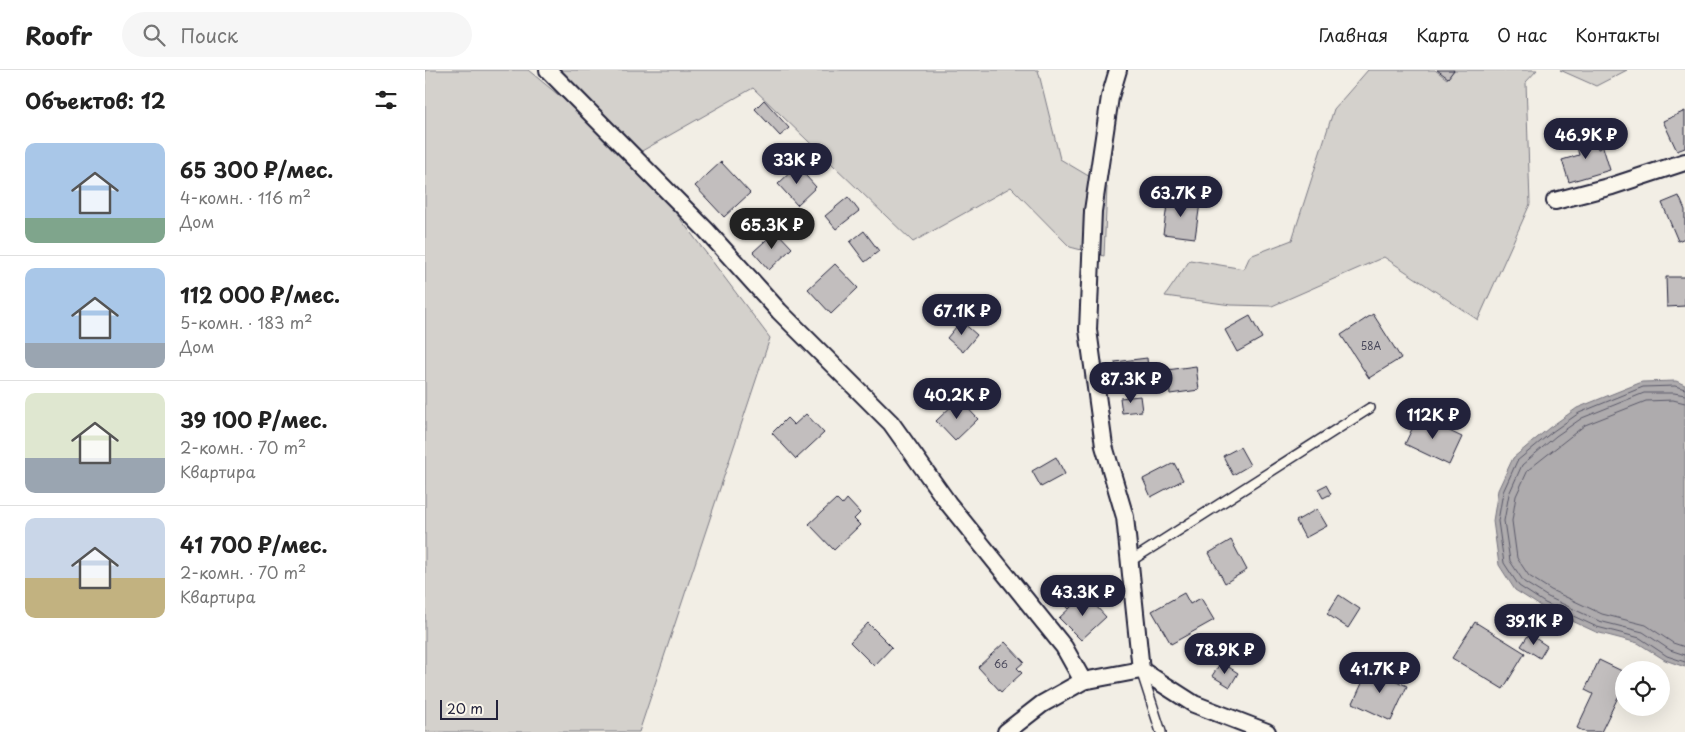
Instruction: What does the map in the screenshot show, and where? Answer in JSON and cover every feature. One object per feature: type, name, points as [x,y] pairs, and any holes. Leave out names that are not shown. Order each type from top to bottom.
[{"type":"street","points":[[548,70],[707,230],[779,311],[891,422],[948,502],[1064,647],[1083,681]]},
{"type":"street","points":[[1118,70],[1110,97],[1093,211],[1088,330],[1104,446],[1125,517],[1141,670]]},
{"type":"street","points":[[1555,201],[1612,186],[1685,162]]},
{"type":"street","points":[[1006,732],[1042,704],[1083,681],[1141,670],[1193,704],[1267,732]]},
{"type":"lane","points":[[1129,562],[1370,408]]},
{"type":"lane","points":[[1141,670],[1161,732]]},
{"type":"shaded area","points":[[425,70],[528,70],[629,153],[556,70],[1038,70],[1060,159],[1107,187],[1104,256],[1070,247],[1011,187],[913,242],[753,88],[633,156],[770,338],[639,732],[425,732]]},
{"type":"shaded area","points":[[1368,70],[1435,70],[1447,79],[1454,70],[1537,70],[1526,82],[1530,204],[1478,320],[1384,257],[1272,306],[1231,305],[1165,296],[1190,260],[1244,269],[1250,256],[1292,240],[1334,109]]},
{"type":"shaded area","points":[[1560,70],[1627,70],[1596,86]]},
{"type":"water","points":[[1676,381],[1685,385],[1685,667],[1665,660],[1638,643],[1596,632],[1542,607],[1515,590],[1499,565],[1493,521],[1498,490],[1513,458],[1577,408],[1642,382]]},
{"type":"building","points":[[1437,70],[1454,70],[1448,78]]},
{"type":"building","points":[[764,100],[789,128],[780,136],[755,109]]},
{"type":"building","points":[[1685,111],[1685,148],[1677,151],[1663,121]]},
{"type":"building","points":[[1594,133],[1598,149],[1603,147],[1610,170],[1569,182],[1562,160],[1579,155],[1575,139]]},
{"type":"building","points":[[721,162],[750,193],[724,217],[695,186]]},
{"type":"building","points":[[797,166],[816,187],[797,205],[778,184]]},
{"type":"building","points":[[1679,196],[1685,210],[1685,238],[1678,241],[1662,203]]},
{"type":"building","points":[[848,197],[859,211],[836,229],[825,216]]},
{"type":"building","points":[[1168,198],[1200,203],[1195,238],[1163,234]]},
{"type":"building","points":[[776,231],[792,248],[769,270],[753,252]]},
{"type":"building","points":[[864,231],[879,251],[865,262],[850,242]]},
{"type":"building","points":[[835,264],[858,288],[831,314],[808,289]]},
{"type":"building","points":[[1666,277],[1685,277],[1685,306],[1667,307]]},
{"type":"building","points":[[1373,314],[1401,358],[1369,378],[1341,335]]},
{"type":"building","points":[[1250,316],[1262,338],[1237,352],[1225,330]]},
{"type":"building","points":[[961,321],[977,335],[963,352],[947,338]]},
{"type":"building","points":[[1147,358],[1149,380],[1118,384],[1115,362]]},
{"type":"building","points":[[1196,366],[1199,390],[1170,394],[1167,370]]},
{"type":"building","points":[[1140,396],[1142,411],[1122,413],[1120,398]]},
{"type":"building","points":[[959,399],[978,419],[955,441],[936,421]]},
{"type":"building","points":[[806,414],[824,433],[796,459],[772,433],[787,418],[794,425]]},
{"type":"building","points":[[1418,416],[1462,437],[1449,465],[1405,444]]},
{"type":"building","points":[[1240,447],[1250,465],[1233,475],[1223,456]]},
{"type":"building","points":[[1056,457],[1065,474],[1041,487],[1032,471]]},
{"type":"building","points":[[1174,463],[1183,480],[1151,497],[1143,479]]},
{"type":"building","points":[[1326,485],[1331,494],[1323,498],[1318,489]]},
{"type":"building","points":[[836,499],[842,505],[847,499],[860,513],[854,519],[860,525],[834,550],[809,524]]},
{"type":"building","points":[[1317,509],[1327,526],[1305,538],[1296,521]]},
{"type":"building","points":[[1231,540],[1247,570],[1225,583],[1209,553]]},
{"type":"building","points":[[1069,583],[1082,596],[1069,609],[1056,595]]},
{"type":"building","points":[[1184,593],[1190,604],[1201,598],[1214,620],[1171,644],[1152,611]]},
{"type":"building","points":[[1085,594],[1106,617],[1081,640],[1059,618]]},
{"type":"building","points":[[1339,595],[1360,609],[1348,628],[1327,614]]},
{"type":"building","points":[[1475,622],[1525,653],[1503,689],[1452,658]]},
{"type":"building","points":[[868,623],[892,647],[874,666],[850,642]]},
{"type":"building","points":[[1529,634],[1547,646],[1540,658],[1521,646]]},
{"type":"building","points":[[1005,642],[1024,662],[1017,668],[1022,673],[1001,692],[978,667]]},
{"type":"building","points":[[1599,660],[1615,668],[1615,703],[1601,732],[1585,732],[1577,728],[1593,694],[1585,690]]},
{"type":"building","points":[[1221,662],[1238,673],[1230,687],[1212,676]]},
{"type":"building","points":[[1369,668],[1407,686],[1391,721],[1353,703]]}]
